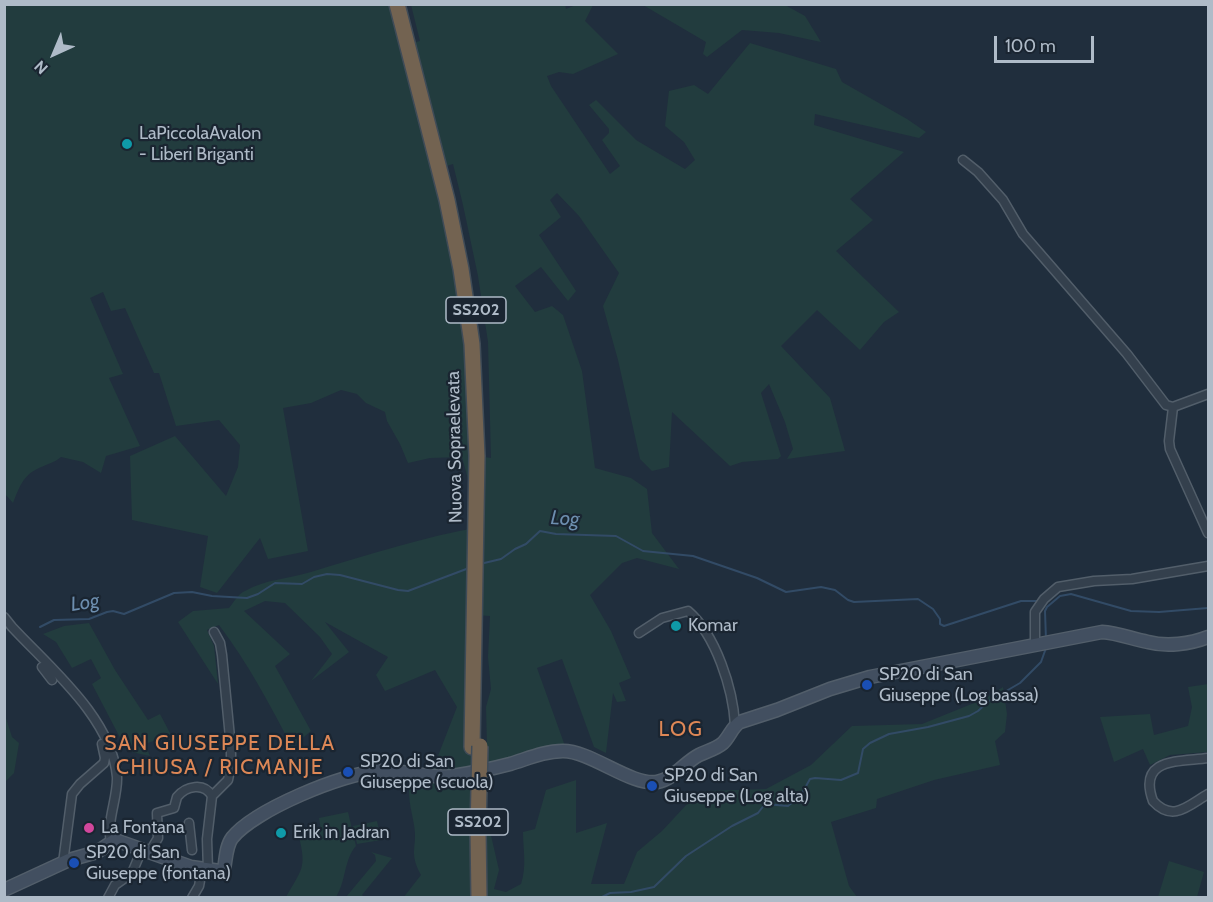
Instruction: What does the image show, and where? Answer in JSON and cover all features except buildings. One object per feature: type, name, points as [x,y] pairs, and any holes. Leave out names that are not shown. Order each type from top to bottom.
[{"type":"highway","name":"Nuova Sopraelevata","points":[[397,4],[411,43],[443,167],[463,233],[476,304],[482,373],[480,616],[476,746],[469,862],[471,897]]},
{"type":"highway","name":"Nuova Sopraelevata","points":[[406,4],[411,43]]},
{"type":"highway","name":"Nuova Sopraelevata","points":[[476,746],[479,897]]},
{"type":"street","points":[[963,160],[978,172],[1003,200],[1023,234],[1127,354],[1166,405],[1173,407],[1209,394]]},
{"type":"street","points":[[1173,407],[1170,449],[1209,533]]},
{"type":"street","points":[[1035,644],[1035,612],[1041,602],[1058,587],[1094,581],[1132,579],[1209,566]]},
{"type":"street","points":[[639,633],[662,618],[688,611],[705,633],[723,669],[733,698],[735,725]]},
{"type":"street","points":[[4,617],[78,698],[97,723],[113,760],[117,778],[115,807],[110,829],[111,841]]},
{"type":"street","points":[[192,897],[205,870],[207,829],[212,796],[228,780],[231,756],[222,655],[220,643],[214,632]]},
{"type":"street","points":[[4,890],[75,858],[97,852],[115,840],[205,870],[220,871],[224,868],[232,839],[264,813],[314,790],[357,775],[381,771],[435,777],[450,776],[510,764],[546,753],[564,751],[644,781],[654,782],[663,780],[696,757],[719,746],[735,725],[830,689],[870,677],[1102,632],[1118,633],[1149,643],[1161,644],[1189,643],[1209,637]]},
{"type":"street","points":[[41,659],[40,664],[52,680]]},
{"type":"street","points":[[63,863],[72,794],[100,767],[105,758],[97,732],[97,723]]},
{"type":"street","points":[[1209,758],[1168,762],[1152,773],[1149,782],[1153,801],[1158,807],[1174,812],[1185,809],[1209,794]]},
{"type":"street","points":[[108,897],[115,885],[132,873],[145,851],[159,834],[157,813],[174,808],[180,793],[190,788],[206,789],[212,796]]},
{"type":"street","points":[[192,850],[190,827],[207,829]]},
{"type":"green space","points":[[565,4],[566,9],[576,5],[593,5],[585,21],[618,54],[573,74],[559,72],[547,76],[551,86],[610,174],[620,166],[602,140],[609,133],[609,129],[589,105],[596,100],[636,140],[685,169],[695,160],[684,142],[665,126],[669,91],[694,85],[708,94],[750,43],[836,69],[842,82],[926,132],[919,138],[815,114],[814,125],[904,152],[850,199],[873,220],[836,251],[899,312],[884,322],[860,350],[817,310],[781,346],[830,398],[845,451],[787,459],[793,449],[785,422],[769,384],[761,393],[781,456],[778,459],[742,462],[730,466],[672,412],[669,467],[652,471],[640,459],[618,360],[603,306],[619,273],[579,216],[557,193],[550,200],[561,217],[539,235],[576,291],[568,301],[541,267],[515,286],[535,312],[552,306],[563,315],[582,371],[595,468],[631,478],[647,489],[652,533],[679,569],[637,558],[622,563],[590,595],[611,631],[631,678],[619,683],[626,701],[617,702],[613,693],[606,753],[594,747],[562,659],[537,668],[565,746],[538,757],[504,759],[454,770],[436,772],[422,770],[436,761],[457,707],[435,670],[385,691],[376,675],[388,657],[325,622],[349,652],[311,681],[332,654],[320,637],[285,603],[265,601],[244,611],[290,654],[275,666],[311,731],[292,747],[249,669],[219,625],[207,630],[214,646],[218,684],[178,622],[193,611],[229,608],[243,592],[261,584],[311,572],[416,541],[481,527],[462,457],[430,458],[408,463],[387,421],[385,412],[366,403],[357,394],[341,390],[311,403],[283,408],[308,551],[268,559],[260,538],[217,593],[200,587],[208,536],[132,520],[130,456],[175,436],[226,496],[238,467],[240,445],[219,420],[176,426],[159,373],[154,373],[125,308],[111,311],[103,292],[90,298],[123,374],[109,378],[140,446],[106,456],[101,473],[83,462],[61,457],[29,474],[22,482],[13,503],[5,494],[5,5],[392,5],[401,46],[420,41],[411,5]],"holes":[[[453,164],[478,276],[488,342],[491,458],[472,455],[464,335],[447,230],[434,170]],[[475,615],[490,616],[488,657],[491,689],[486,707],[487,746],[467,746],[465,678]]]},
{"type":"green space","points":[[643,5],[785,5],[805,16],[821,42],[779,33],[742,30],[707,57],[703,54],[706,42]]},
{"type":"green space","points":[[89,623],[115,670],[148,720],[160,714],[171,735],[145,744],[150,756],[127,751],[92,684],[101,678],[91,659],[72,668],[56,642],[43,634],[64,626]]},
{"type":"green space","points":[[1208,684],[1208,752],[1170,755],[1150,765],[1143,749],[1114,762],[1100,717],[1150,714],[1154,735],[1188,726],[1192,707],[1188,687]]},
{"type":"green space","points":[[1003,687],[1007,714],[1005,732],[995,741],[1000,765],[934,780],[877,799],[876,808],[831,822],[849,886],[857,897],[403,898],[421,875],[414,855],[415,833],[409,796],[410,778],[426,779],[440,784],[487,775],[486,814],[499,870],[494,889],[506,892],[521,884],[524,864],[523,832],[535,829],[546,790],[576,780],[576,833],[607,823],[591,884],[624,884],[637,852],[662,831],[689,802],[704,791],[766,789],[811,765],[852,726],[922,724],[984,699]]},
{"type":"green space","points":[[5,715],[12,737],[19,743],[14,773],[5,782]]},
{"type":"green space","points":[[348,812],[356,846],[349,857],[342,885],[336,897],[286,897],[301,869],[302,856],[299,837],[321,831],[319,818]]},
{"type":"green space","points":[[377,821],[381,840],[357,844],[353,826]]},
{"type":"green space","points":[[371,852],[392,858],[362,895],[364,897],[346,897],[376,861],[375,855]]},
{"type":"green space","points":[[1169,861],[1204,872],[1197,897],[1158,897]]},
{"type":"waterway","name":"Log","points":[[480,564],[501,559],[526,544],[540,531],[556,534],[616,536],[643,551],[693,556],[757,578],[786,592],[821,587],[835,590],[854,602],[918,599],[933,609],[940,619],[940,624],[944,626],[1021,601],[1039,601]]},
{"type":"waterway","name":"Log","points":[[40,627],[54,620],[89,619],[113,611],[124,614],[174,593],[192,592],[212,596],[247,598],[275,583],[302,584],[314,577],[327,574],[408,591],[469,568]]},
{"type":"waterway","points":[[1046,640],[1045,611],[1060,596],[1071,594],[1131,611],[1159,612],[1208,608]]},
{"type":"waterway","points":[[600,898],[610,893],[631,892],[654,887],[686,856],[732,826],[758,813],[765,804],[788,806],[801,795],[810,779],[841,780],[858,773],[863,749],[870,743],[889,734],[928,727],[969,716],[978,711],[989,701],[1020,683],[1041,662],[1046,648]]},
{"type":"place","name":"LaPiccolaAvalon - Liberi Briganti","points":[[127,144]]},
{"type":"place","name":"Komar","points":[[676,626]]},
{"type":"place","name":"SP20 di San Giuseppe (Log bassa)","points":[[867,685]]},
{"type":"place","name":"SP20 di San Giuseppe (scuola)","points":[[348,772]]},
{"type":"place","name":"SP20 di San Giuseppe (Log alta)","points":[[652,786]]},
{"type":"place","name":"La Fontana","points":[[89,828]]},
{"type":"place","name":"Erik in Jadran","points":[[281,833]]},
{"type":"place","name":"SP20 di San Giuseppe (fontana)","points":[[74,863]]},
{"type":"district","name":"LOG","points":[[681,730]]},
{"type":"district","name":"SAN GIUSEPPE DELLA CHIUSA / RICMANJE","points":[[220,756]]}]
